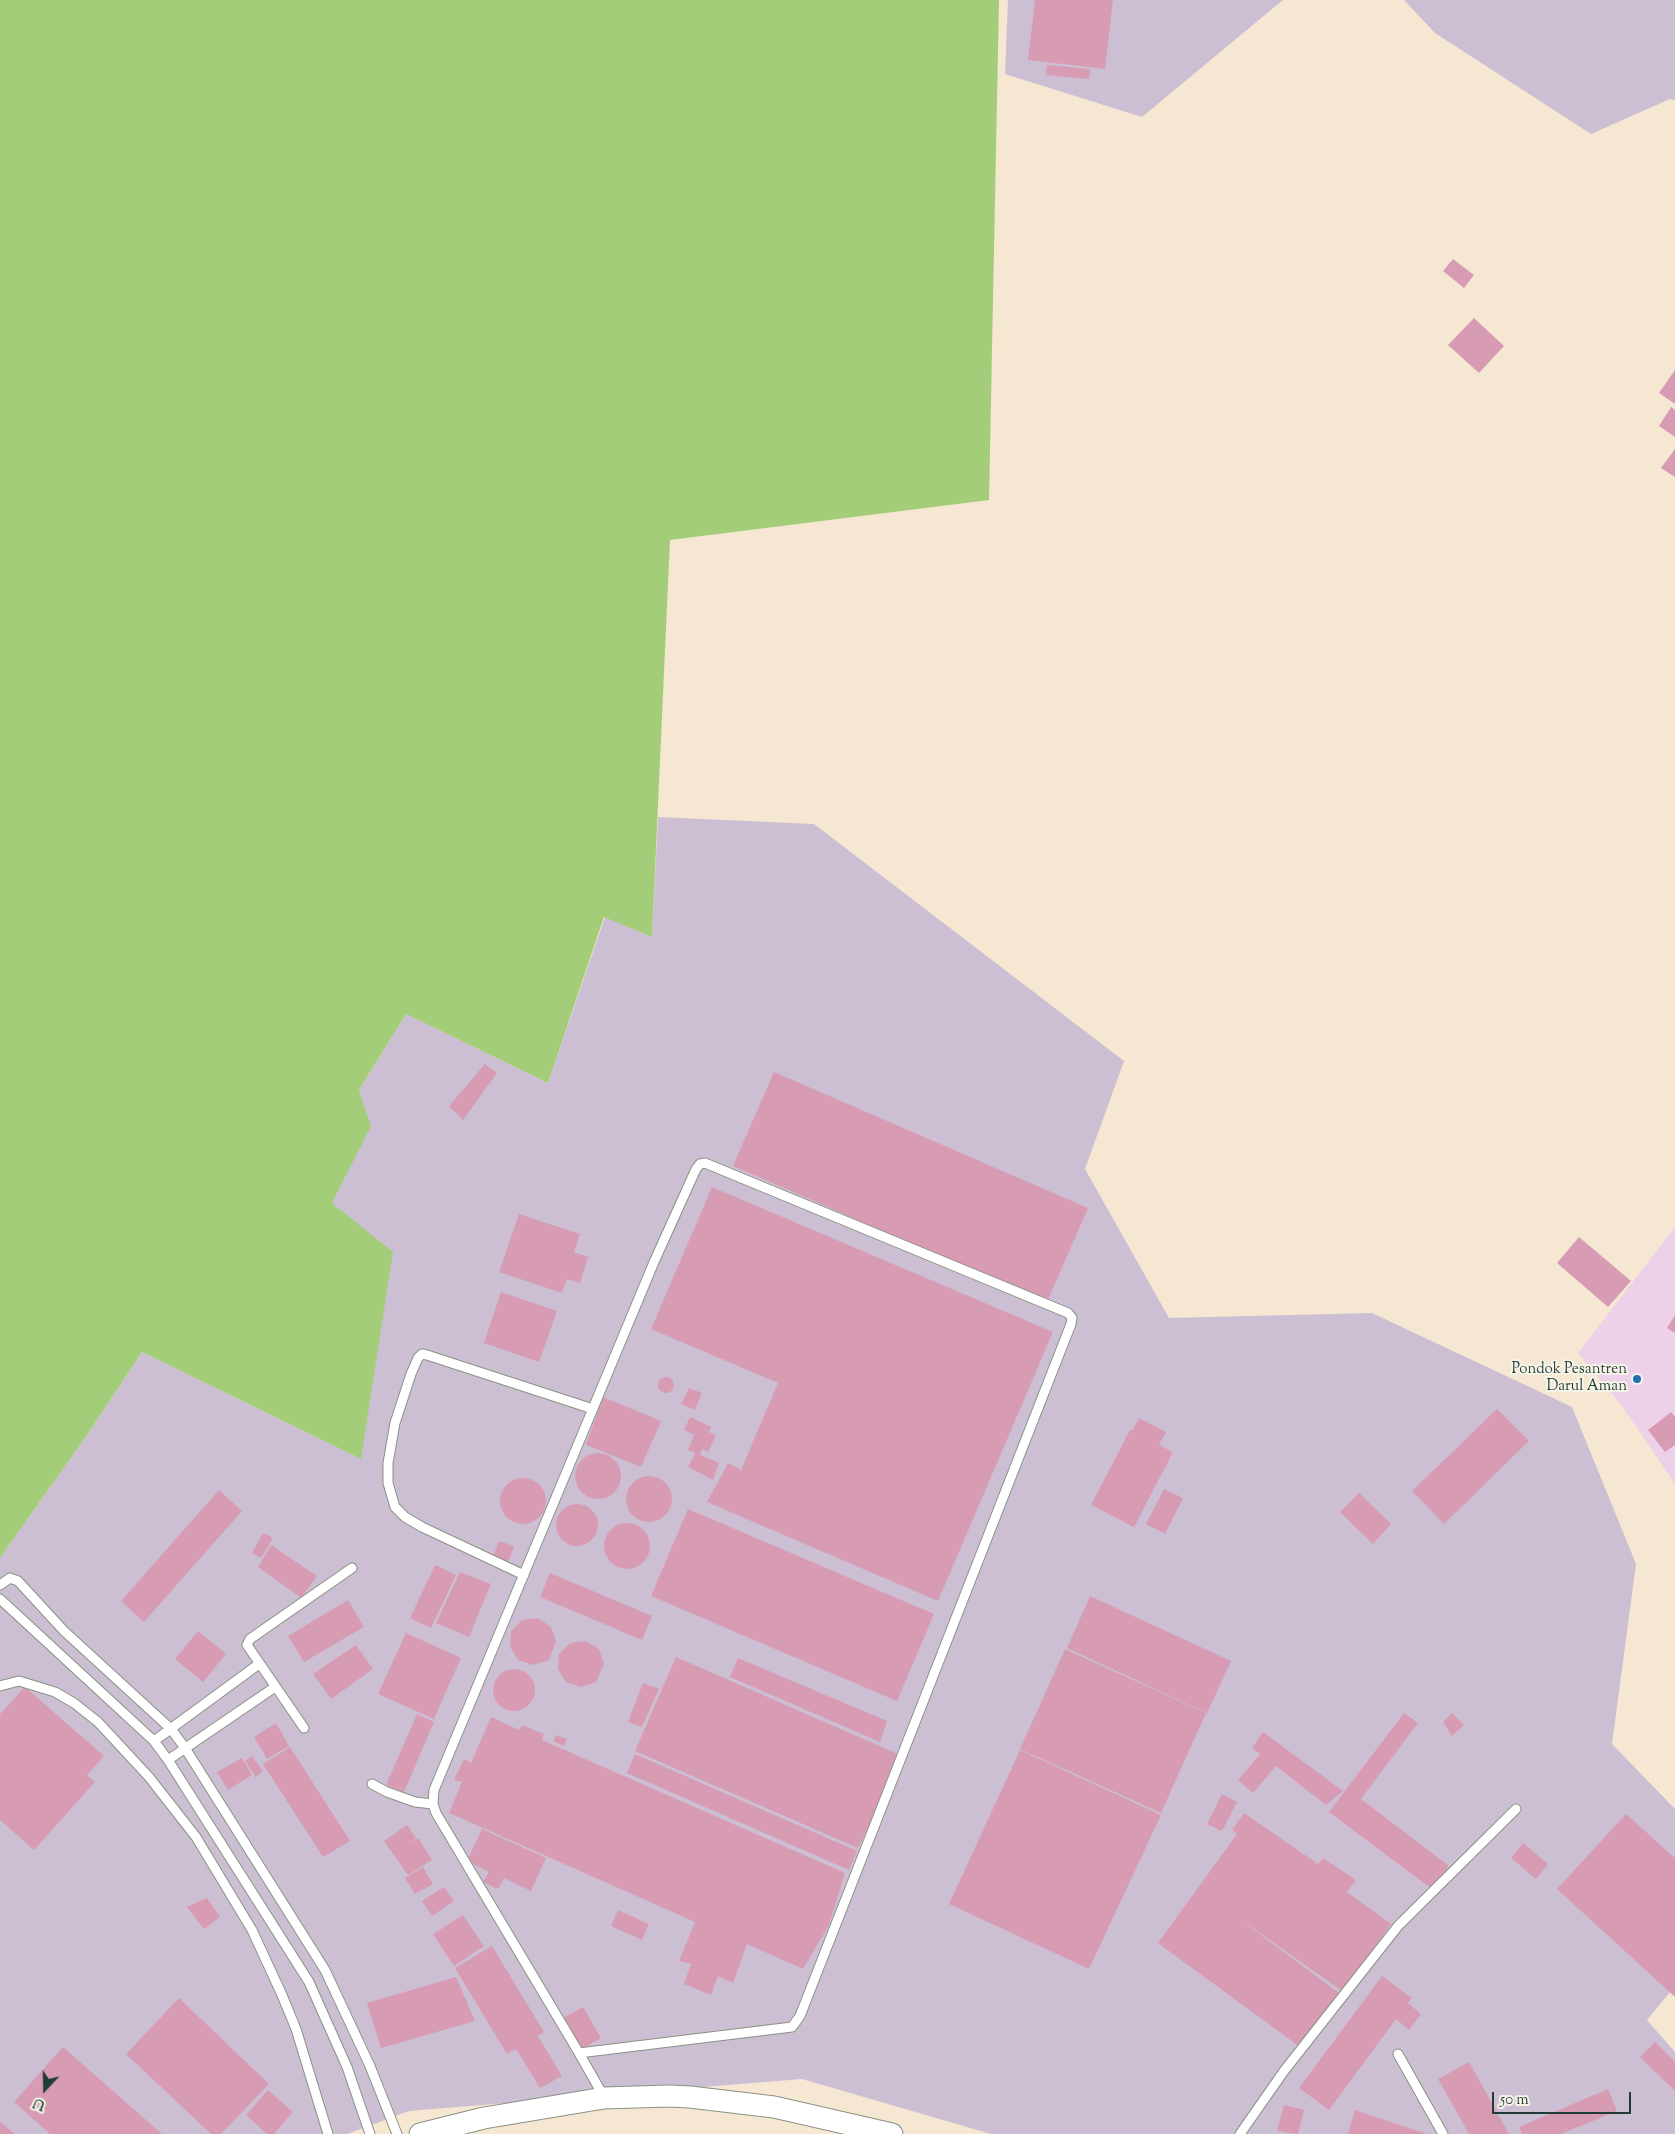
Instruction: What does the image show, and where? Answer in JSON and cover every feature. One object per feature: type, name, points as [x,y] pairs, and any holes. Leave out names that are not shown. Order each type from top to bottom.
[{"type":"street","points":[[420,2134],[484,2118],[604,2098],[690,2097],[747,2103],[892,2134]]},
{"type":"lane","points":[[579,2053],[792,2027],[796,2023],[804,2009],[1070,1329],[1072,1318],[1068,1313],[705,1163],[700,1164],[696,1169],[654,1262],[434,1790],[433,1804],[436,1813],[604,2098]]},
{"type":"lane","points":[[524,1575],[422,1527],[405,1517],[396,1507],[388,1483],[388,1463],[395,1422],[411,1374],[418,1358],[422,1354],[593,1410]]},
{"type":"lane","points":[[304,1728],[247,1647],[250,1639],[352,1568]]},
{"type":"lane","points":[[0,1586],[10,1578],[18,1581],[64,1631],[171,1730],[185,1748],[325,1970],[370,2066],[397,2134]]},
{"type":"lane","points":[[0,1599],[154,1741],[168,1760],[309,1982],[347,2067],[370,2134]]},
{"type":"lane","points":[[154,1741],[259,1664]]},
{"type":"lane","points":[[0,1686],[19,1680],[55,1692],[74,1703],[98,1722],[149,1776],[196,1837],[252,1930],[282,1995],[296,2029],[328,2134]]},
{"type":"lane","points":[[168,1760],[275,1687]]},
{"type":"lane","points":[[372,1784],[387,1792],[415,1802],[433,1804]]},
{"type":"lane","points":[[1240,2134],[1284,2071],[1398,1926],[1516,1809]]},
{"type":"lane","points":[[1398,2054],[1443,2134]]},
{"type":"shaded area","points":[[1008,0],[1283,0],[1142,117],[1005,74]]},
{"type":"shaded area","points":[[1404,0],[1675,0],[1675,100],[1670,99],[1591,134],[1435,33]]},
{"type":"shaded area","points":[[658,817],[814,824],[1124,1061],[1085,1169],[1169,1318],[1372,1313],[1572,1407],[1636,1564],[1612,1744],[1675,1809],[1675,1986],[1647,2020],[1675,2052],[1675,2134],[991,2134],[802,2079],[409,2111],[347,2134],[0,2134],[0,1558],[85,1438],[142,1352],[361,1459],[332,1203],[370,1126],[359,1090],[406,1014],[548,1083],[605,917],[652,937]]},
{"type":"shaded area","name":"Pondok Pesantren Darul Aman","points":[[1675,1227],[1675,1484],[1622,1406],[1578,1353]]},
{"type":"green space","points":[[0,0],[999,0],[989,500],[670,540],[652,937],[604,917],[548,1083],[406,1014],[359,1090],[371,1126],[332,1203],[393,1252],[361,1459],[142,1352],[85,1438],[0,1558]]},
{"type":"building","points":[[1035,0],[1113,0],[1105,69],[1028,60]]},
{"type":"building","points":[[1047,65],[1090,69],[1089,79],[1046,75]]},
{"type":"building","points":[[1453,259],[1474,275],[1464,288],[1443,271]]},
{"type":"building","points":[[1474,318],[1504,346],[1479,373],[1448,345]]},
{"type":"building","points":[[1675,370],[1675,404],[1659,393]]},
{"type":"building","points":[[1671,407],[1675,410],[1675,437],[1659,426]]},
{"type":"building","points":[[1675,449],[1675,477],[1661,468]]},
{"type":"building","points":[[485,1064],[497,1073],[463,1120],[449,1106]]},
{"type":"building","points":[[774,1072],[1088,1208],[1047,1302],[733,1166]]},
{"type":"building","points":[[712,1187],[1053,1332],[938,1601],[707,1502],[728,1463],[741,1470],[778,1383],[651,1329]]},
{"type":"building","points":[[519,1214],[580,1234],[574,1252],[588,1257],[580,1283],[567,1279],[562,1293],[499,1272]]},
{"type":"building","points":[[1579,1237],[1631,1281],[1608,1307],[1557,1263]]},
{"type":"building","points":[[501,1292],[557,1311],[539,1362],[484,1343]]},
{"type":"building","points":[[1675,1315],[1675,1333],[1667,1328]]},
{"type":"building","points":[[663,1377],[669,1377],[674,1382],[672,1391],[663,1393],[658,1388],[658,1382]]},
{"type":"building","points":[[689,1388],[702,1393],[695,1410],[681,1404]]},
{"type":"building","points":[[603,1397],[661,1421],[641,1467],[586,1445]]},
{"type":"building","points":[[1497,1409],[1529,1441],[1444,1524],[1412,1491]]},
{"type":"building","points":[[1671,1412],[1675,1417],[1675,1445],[1665,1452],[1648,1430]]},
{"type":"building","points":[[690,1417],[711,1427],[709,1432],[716,1435],[708,1452],[702,1449],[700,1455],[719,1463],[713,1480],[688,1467],[695,1453],[688,1450],[694,1435],[684,1430]]},
{"type":"building","points":[[1139,1418],[1166,1432],[1159,1445],[1173,1452],[1134,1527],[1091,1505],[1130,1430],[1132,1431]]},
{"type":"building","points":[[598,1453],[611,1457],[617,1463],[621,1476],[617,1489],[611,1495],[598,1499],[585,1495],[579,1489],[575,1476],[579,1463],[585,1457]]},
{"type":"building","points":[[654,1476],[658,1477],[668,1486],[671,1490],[671,1508],[662,1518],[654,1522],[644,1522],[636,1518],[627,1508],[626,1494],[630,1486],[640,1477]]},
{"type":"building","points":[[523,1478],[536,1482],[542,1488],[546,1501],[542,1514],[536,1520],[523,1524],[510,1520],[504,1514],[500,1501],[504,1488],[510,1482]]},
{"type":"building","points":[[1164,1489],[1183,1498],[1165,1534],[1146,1524]]},
{"type":"building","points":[[219,1490],[242,1511],[144,1622],[121,1601]]},
{"type":"building","points":[[1359,1493],[1391,1524],[1373,1544],[1340,1512]]},
{"type":"building","points":[[577,1504],[592,1510],[598,1525],[592,1540],[577,1546],[562,1540],[556,1525],[562,1510]]},
{"type":"building","points":[[688,1509],[934,1614],[897,1701],[651,1596]]},
{"type":"building","points":[[623,1523],[631,1523],[640,1527],[646,1533],[650,1546],[646,1559],[640,1565],[631,1569],[623,1569],[614,1565],[608,1559],[604,1550],[604,1542],[608,1533],[614,1527]]},
{"type":"building","points":[[263,1533],[273,1538],[261,1558],[252,1553]]},
{"type":"building","points":[[499,1541],[514,1546],[508,1562],[493,1557]]},
{"type":"building","points":[[271,1545],[317,1576],[301,1598],[258,1567]]},
{"type":"building","points":[[435,1565],[456,1575],[431,1628],[410,1618]]},
{"type":"building","points":[[460,1572],[491,1584],[469,1637],[436,1623]]},
{"type":"building","points":[[550,1573],[652,1616],[642,1640],[540,1597]]},
{"type":"building","points":[[1090,1596],[1231,1661],[1207,1713],[1067,1648]]},
{"type":"building","points":[[348,1600],[364,1627],[304,1662],[288,1636]]},
{"type":"building","points":[[538,1618],[551,1627],[556,1641],[549,1660],[533,1665],[518,1660],[510,1647],[511,1631],[522,1620]]},
{"type":"building","points":[[198,1631],[226,1654],[203,1682],[175,1659]]},
{"type":"building","points":[[406,1633],[461,1658],[434,1719],[378,1694]]},
{"type":"building","points":[[586,1641],[599,1649],[604,1664],[596,1682],[581,1687],[566,1682],[558,1669],[559,1654],[570,1643]]},
{"type":"building","points":[[356,1645],[373,1669],[331,1699],[313,1674]]},
{"type":"building","points":[[1065,1649],[1206,1713],[1161,1813],[1020,1749]]},
{"type":"building","points":[[676,1657],[898,1754],[878,1807],[858,1848],[635,1751]]},
{"type":"building","points":[[738,1658],[887,1721],[880,1742],[730,1677]]},
{"type":"building","points":[[510,1669],[518,1669],[529,1675],[535,1690],[529,1705],[518,1711],[510,1711],[499,1705],[493,1694],[493,1686],[499,1675]]},
{"type":"building","points":[[643,1683],[659,1689],[642,1727],[628,1722]]},
{"type":"building","points":[[25,1687],[104,1756],[87,1775],[95,1782],[34,1850],[0,1820],[0,1714]]},
{"type":"building","points":[[1404,1713],[1418,1723],[1361,1799],[1449,1866],[1432,1889],[1329,1812]]},
{"type":"building","points":[[1452,1713],[1464,1725],[1452,1736],[1443,1722]]},
{"type":"building","points":[[417,1714],[434,1722],[404,1792],[386,1785]]},
{"type":"building","points":[[491,1717],[519,1730],[522,1725],[544,1734],[542,1740],[845,1873],[829,1925],[803,1969],[747,1944],[733,1983],[718,1976],[711,1995],[684,1984],[691,1964],[679,1961],[695,1922],[449,1813],[462,1782],[454,1780],[464,1759],[471,1763]]},
{"type":"building","points":[[276,1723],[289,1746],[267,1759],[254,1737]]},
{"type":"building","points":[[1263,1732],[1343,1791],[1326,1805],[1276,1766],[1253,1793],[1238,1780],[1260,1754],[1252,1748]]},
{"type":"building","points":[[556,1735],[567,1739],[564,1746],[553,1741]]},
{"type":"building","points":[[290,1747],[350,1841],[323,1857],[263,1764]]},
{"type":"building","points":[[1020,1750],[1161,1815],[1089,1969],[949,1904]]},
{"type":"building","points":[[635,1754],[857,1851],[849,1870],[627,1773]]},
{"type":"building","points":[[252,1756],[263,1771],[256,1777],[245,1761]]},
{"type":"building","points":[[242,1758],[252,1775],[228,1790],[217,1772]]},
{"type":"building","points":[[1222,1794],[1237,1802],[1222,1831],[1207,1824]]},
{"type":"building","points":[[1244,1813],[1318,1864],[1323,1858],[1356,1880],[1347,1892],[1391,1924],[1342,1991],[1234,1915],[1339,1993],[1300,2047],[1158,1943],[1237,1834],[1232,1830]]},
{"type":"building","points":[[1626,1814],[1675,1858],[1675,1997],[1557,1889]]},
{"type":"building","points":[[407,1825],[416,1838],[409,1844],[418,1838],[432,1860],[408,1875],[384,1841]]},
{"type":"building","points":[[482,1829],[546,1858],[531,1891],[504,1878],[498,1889],[483,1882],[489,1872],[467,1861]]},
{"type":"building","points":[[1523,1843],[1548,1864],[1536,1879],[1511,1858]]},
{"type":"building","points":[[423,1867],[433,1884],[415,1894],[405,1878]]},
{"type":"building","points":[[444,1887],[454,1901],[432,1916],[422,1901]]},
{"type":"building","points":[[207,1898],[220,1917],[204,1929],[187,1907]]},
{"type":"building","points":[[618,1910],[649,1924],[642,1940],[611,1926]]},
{"type":"building","points":[[463,1915],[484,1946],[454,1966],[433,1934]]},
{"type":"building","points":[[492,1946],[544,2032],[538,2036],[562,2076],[540,2088],[516,2049],[507,2054],[455,1968]]},
{"type":"building","points":[[1382,1976],[1412,1998],[1408,2003],[1421,2014],[1409,2030],[1396,2019],[1329,2110],[1299,2088]]},
{"type":"building","points":[[456,1977],[475,2021],[381,2048],[367,2003]]},
{"type":"building","points":[[179,1998],[269,2084],[221,2134],[211,2134],[126,2054]]},
{"type":"building","points":[[583,2007],[601,2038],[582,2049],[563,2018]]},
{"type":"building","points":[[1655,2042],[1675,2062],[1675,2091],[1640,2057]]},
{"type":"building","points":[[63,2047],[162,2134],[50,2134],[14,2102]]},
{"type":"building","points":[[1469,2062],[1509,2134],[1469,2134],[1438,2079]]},
{"type":"building","points":[[1608,2089],[1617,2111],[1561,2134],[1522,2134],[1519,2127]]},
{"type":"building","points":[[268,2090],[293,2112],[274,2134],[267,2134],[246,2115]]},
{"type":"building","points":[[1284,2105],[1304,2110],[1298,2134],[1277,2131]]},
{"type":"building","points":[[1355,2110],[1427,2134],[1348,2134]]},
{"type":"building","points":[[0,2122],[15,2134],[0,2134]]},
{"type":"place","name":"Pondok Pesantren Darul Aman","points":[[1637,1379]]}]
